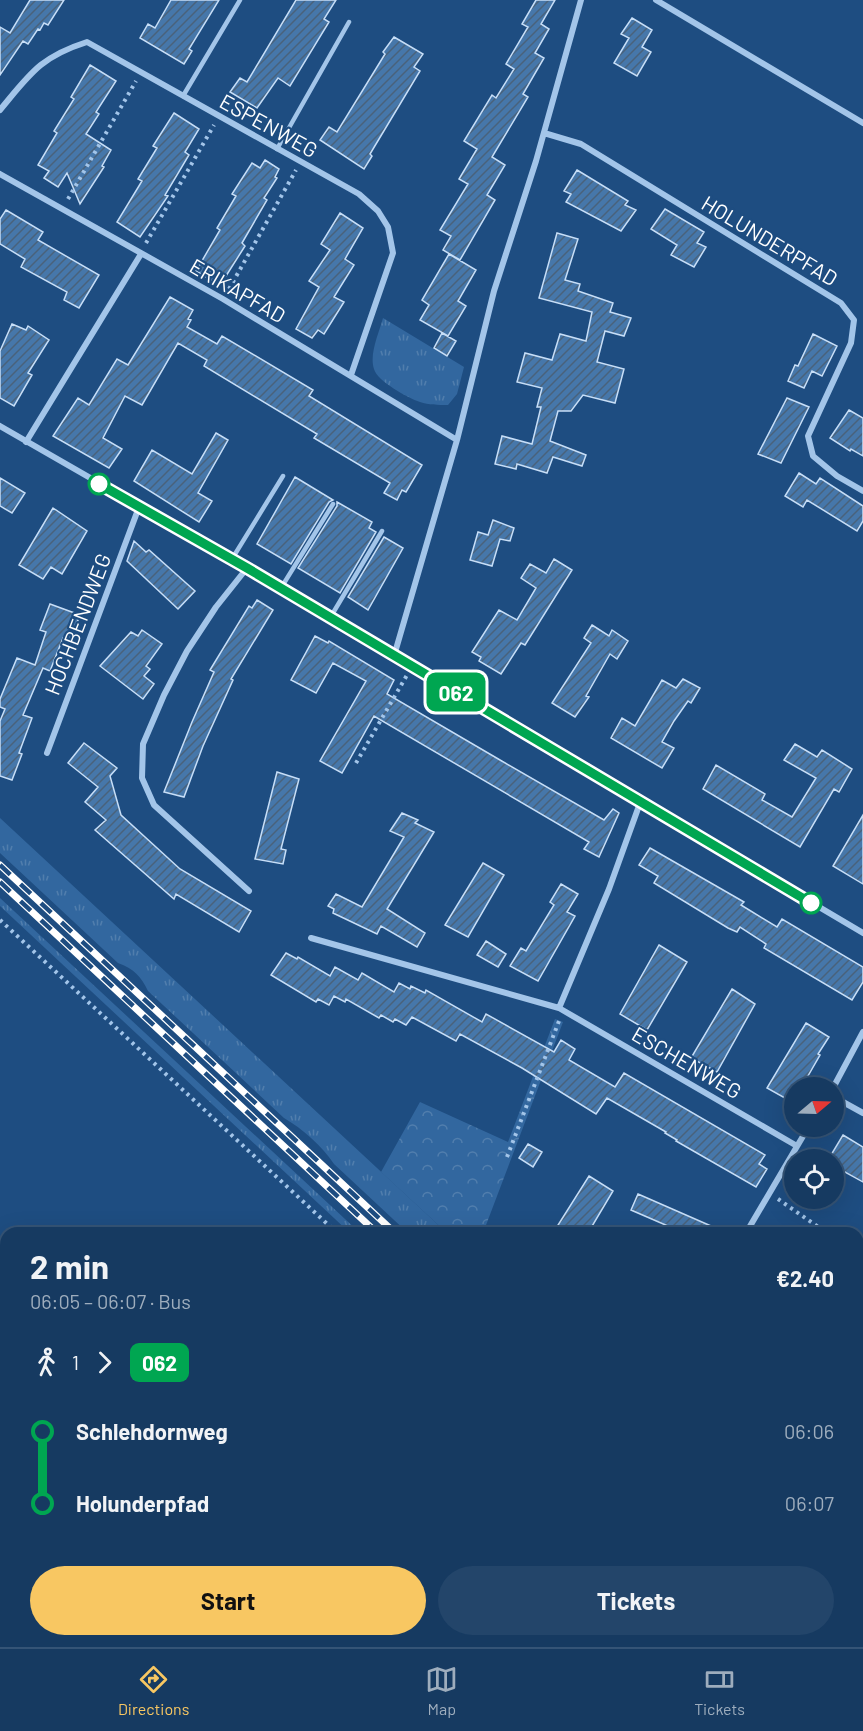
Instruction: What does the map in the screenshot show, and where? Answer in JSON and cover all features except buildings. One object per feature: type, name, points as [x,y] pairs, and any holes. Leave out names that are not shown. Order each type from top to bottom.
[{"type":"street","points":[[394,656],[457,441],[494,291],[547,124],[581,0]]},
{"type":"street","points":[[656,0],[863,123]]},
{"type":"street","name":"ESPENWEG","points":[[0,110],[34,68],[63,50],[87,42],[359,194],[378,211],[388,226],[393,253],[351,375]]},
{"type":"street","name":"HOLUNDERPFAD","points":[[544,133],[581,144],[841,303],[854,320],[851,343],[808,436],[813,456],[837,476],[863,490]]},
{"type":"street","name":"ERIKAPFAD","points":[[0,174],[223,299],[457,441]]},
{"type":"street","points":[[26,442],[141,254]]},
{"type":"street","points":[[0,426],[247,568],[640,803],[863,933]]},
{"type":"street","name":"HOCHBENDWEG","points":[[47,753],[139,507]]},
{"type":"street","points":[[247,568],[216,606],[187,651],[164,696],[143,744],[142,778],[154,805],[249,891]]},
{"type":"street","points":[[559,1008],[609,889],[640,803]]},
{"type":"street","name":"ESCHENWEG","points":[[311,938],[559,1008],[797,1146]]},
{"type":"street","points":[[839,1077],[863,1032]]},
{"type":"street","points":[[844,1103],[863,1113]]},
{"type":"street","points":[[750,1227],[803,1137]]},
{"type":"lane","points":[[183,96],[240,0]]},
{"type":"lane","points":[[277,149],[349,22]]},
{"type":"lane","points":[[231,559],[283,476]]},
{"type":"lane","points":[[281,588],[333,504]]},
{"type":"lane","points":[[330,618],[382,531]]},
{"type":"path","points":[[62,208],[141,72]]},
{"type":"path","points":[[141,254],[219,116]]},
{"type":"path","points":[[223,299],[300,162]]},
{"type":"path","points":[[356,763],[412,666]]},
{"type":"path","points":[[0,920],[331,1227]]},
{"type":"path","points":[[507,1157],[559,1023],[559,1008]]},
{"type":"path","points":[[770,1194],[818,1227]]},
{"type":"green space","points":[[383,318],[464,367],[457,394],[448,405],[415,400],[376,374],[373,357]]},
{"type":"green space","points":[[0,818],[441,1227],[402,1227],[334,1164],[312,1138],[284,1118],[148,991],[136,974],[118,963],[0,853]]},
{"type":"green space","points":[[0,898],[354,1227],[344,1227],[0,906]]},
{"type":"green space","points":[[555,1019],[563,1022],[485,1227],[441,1227],[381,1172],[420,1102],[508,1142]]},
{"type":"railway","points":[[0,865],[389,1227]]},
{"type":"railway","points":[[0,882],[371,1227]]},
{"type":"bus line","name":"062","points":[[99,484],[247,568],[811,903]]}]
